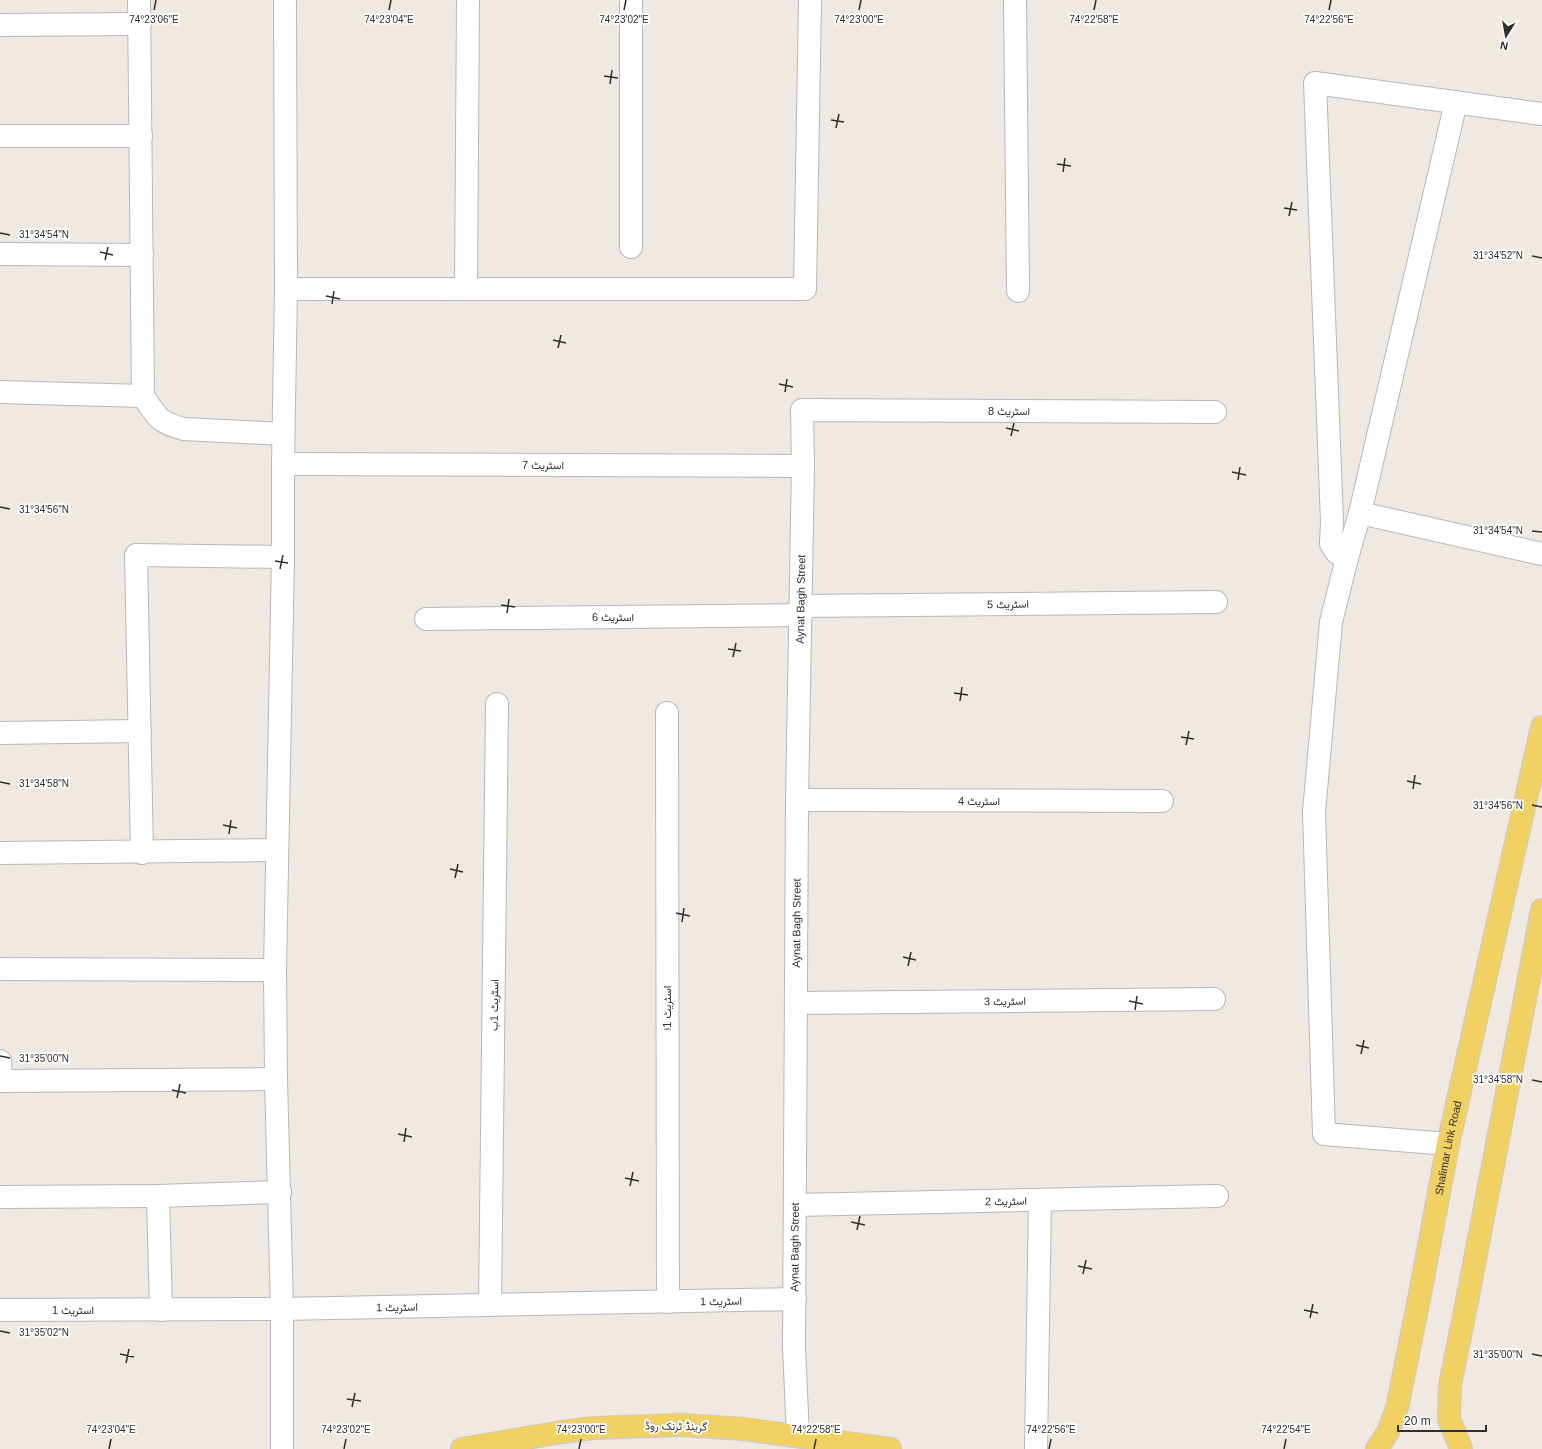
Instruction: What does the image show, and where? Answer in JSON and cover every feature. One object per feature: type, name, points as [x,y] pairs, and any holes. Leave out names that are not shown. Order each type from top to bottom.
[{"type":"main road","name":"Shalimar Link Road","points":[[1377,1449],[1388,1432],[1397,1408],[1448,1144],[1542,727]]},
{"type":"main road","points":[[1460,1449],[1449,1419],[1450,1385],[1542,910]]},
{"type":"main road","name":"گرینڈ ٹرنک روڈ","points":[[462,1449],[486,1447],[594,1428],[644,1425],[707,1426],[743,1429],[890,1449]]},
{"type":"street","points":[[139,0],[143,396],[157,418],[176,427],[184,429],[283,434]]},
{"type":"street","points":[[282,1449],[282,1309],[276,1079],[275,970],[284,557],[283,434],[286,289],[285,0]]},
{"type":"street","points":[[466,289],[468,0]]},
{"type":"street","points":[[631,0],[631,247]]},
{"type":"street","points":[[286,289],[805,289],[810,0]]},
{"type":"street","points":[[1015,0],[1018,292]]},
{"type":"street","points":[[0,24],[140,24]]},
{"type":"street","points":[[1347,558],[1337,553],[1331,544],[1332,522],[1315,83],[1542,114]]},
{"type":"street","points":[[1448,1144],[1324,1134],[1314,812],[1331,622],[1360,513],[1456,102]]},
{"type":"street","points":[[0,136],[141,136]]},
{"type":"street","points":[[0,254],[142,255]]},
{"type":"street","points":[[0,392],[143,396]]},
{"type":"street","name":"اسٹریٹ 8","points":[[802,410],[1215,412]]},
{"type":"street","name":"Aynat Bagh Street","points":[[798,1436],[794,1347],[797,800],[803,466],[802,410]]},
{"type":"street","name":"اسٹریٹ 7","points":[[283,464],[803,466]]},
{"type":"street","points":[[1360,513],[1542,554]]},
{"type":"street","points":[[142,853],[136,555],[284,557]]},
{"type":"street","name":"اسٹریٹ 5","points":[[801,611],[1216,602]]},
{"type":"street","name":"اسٹریٹ 6","points":[[426,619],[801,611]]},
{"type":"street","name":"اسٹریٹ 1ب","points":[[490,1305],[497,704]]},
{"type":"street","name":"اسٹریٹ 1ا","points":[[667,714],[668,1302]]},
{"type":"street","points":[[0,733],[140,731]]},
{"type":"street","name":"اسٹریٹ 4","points":[[797,800],[1162,801]]},
{"type":"street","points":[[0,853],[142,853],[277,850]]},
{"type":"street","points":[[0,969],[275,970]]},
{"type":"street","name":"اسٹریٹ 3","points":[[796,1003],[1214,999]]},
{"type":"street","points":[[0,1074],[276,1079]]},
{"type":"street","points":[[0,1197],[158,1196],[280,1192]]},
{"type":"street","points":[[158,1196],[161,1310]]},
{"type":"street","name":"اسٹریٹ 2","points":[[795,1205],[1217,1196]]},
{"type":"street","points":[[1036,1449],[1040,1200]]},
{"type":"street","name":"اسٹریٹ 1","points":[[0,1310],[282,1309],[795,1299]]}]
